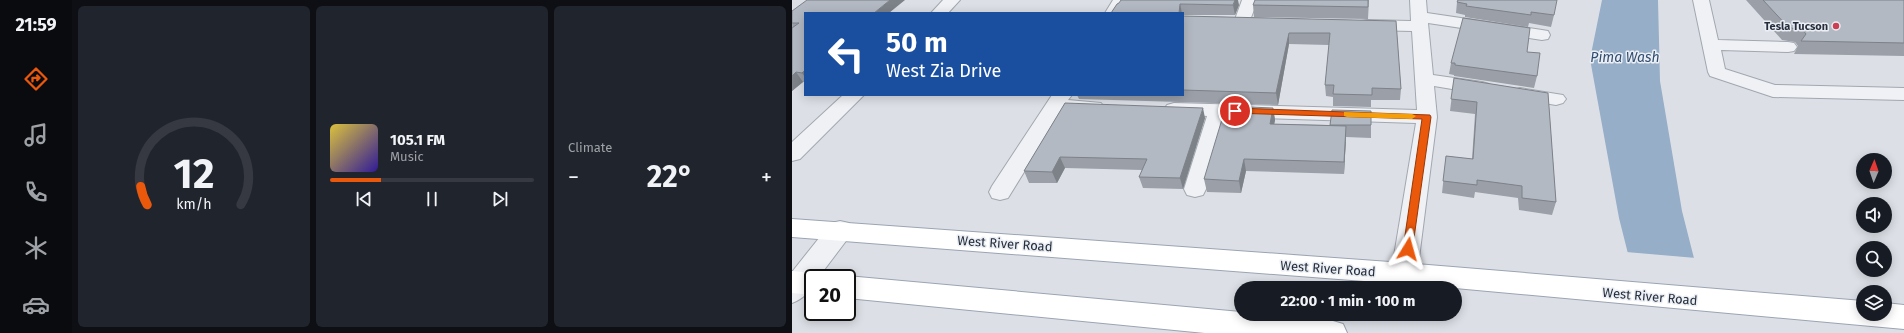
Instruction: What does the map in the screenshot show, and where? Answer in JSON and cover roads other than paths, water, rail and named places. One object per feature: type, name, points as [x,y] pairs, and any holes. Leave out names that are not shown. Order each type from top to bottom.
[{"type":"main road","name":"West River Road","points":[[792,228],[840,230],[1404,274],[1856,313]]},
{"type":"main road","points":[[856,288],[1333,333]]},
{"type":"main road","points":[[1892,316],[1904,317]]},
{"type":"street","points":[[940,12],[952,0]]},
{"type":"street","points":[[1114,12],[1121,0]]},
{"type":"street","points":[[1242,22],[1250,0]]},
{"type":"street","points":[[1701,0],[1717,72],[1773,91],[1904,94]]},
{"type":"street","points":[[1404,274],[1427,117],[1419,14]]},
{"type":"street","points":[[1348,24],[1419,14],[1542,35]]},
{"type":"street","points":[[1711,46],[1788,47]]},
{"type":"street","points":[[1424,79],[1556,100]]},
{"type":"street","points":[[792,154],[853,96]]},
{"type":"street","points":[[1000,192],[1059,100],[1110,107]]},
{"type":"street","points":[[1157,109],[1427,117]]},
{"type":"street","points":[[1195,189],[1219,111]]},
{"type":"street","points":[[799,285],[840,230]]},
{"type":"water","name":"Pima Wash","points":[[1602,0],[1658,0],[1660,81],[1682,211],[1713,333],[1648,333],[1619,218],[1590,59]]},
{"type":"place","name":"Tesla Tucson","points":[[1836,26]]}]
